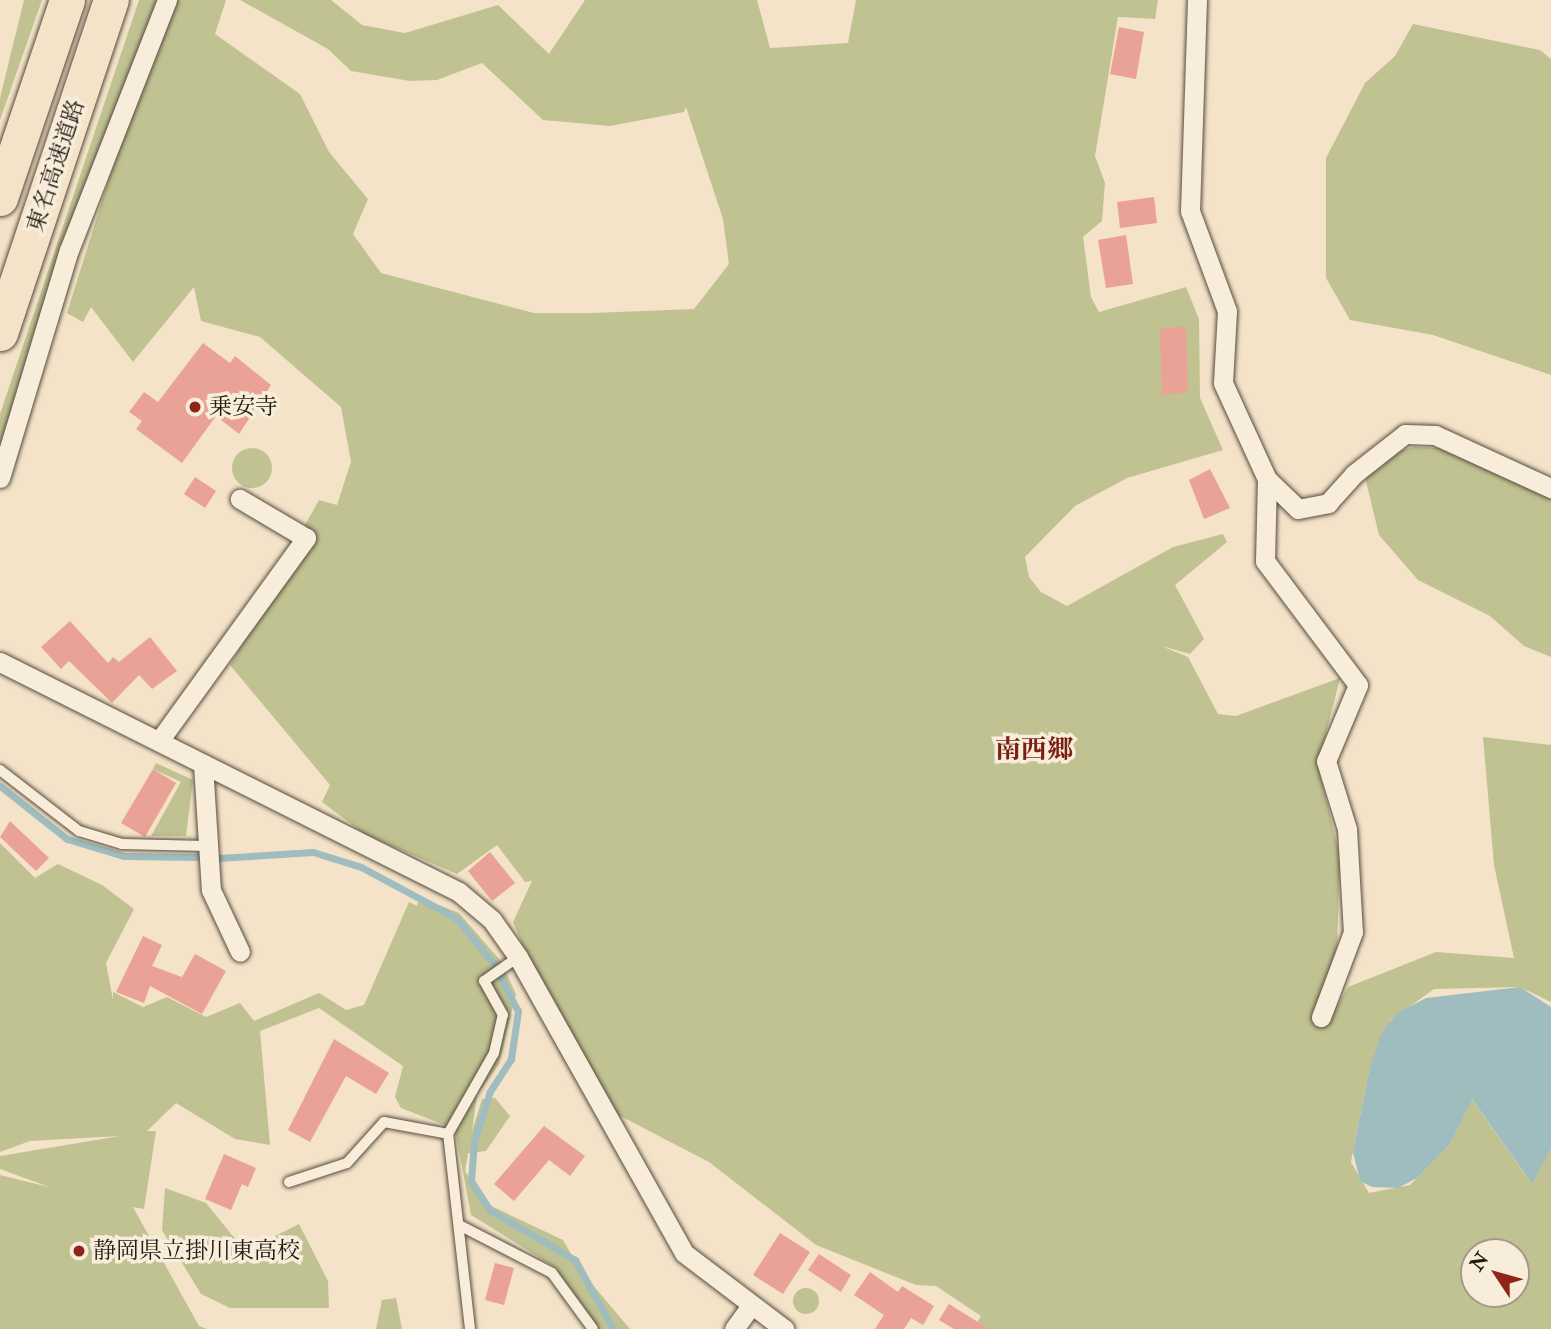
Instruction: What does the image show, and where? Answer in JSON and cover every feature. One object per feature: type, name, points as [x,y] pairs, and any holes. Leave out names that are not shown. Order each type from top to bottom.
[{"type":"highway","name":"東名高速道路","points":[[0,198],[67,0]]},
{"type":"highway","name":"東名高速道路","points":[[0,333],[111,0]]},
{"type":"street","points":[[0,478],[69,250],[167,0]]},
{"type":"street","points":[[1197,0],[1189,211],[1227,310],[1223,383],[1267,479],[1298,509],[1328,503],[1354,474],[1405,434],[1435,435],[1551,488]]},
{"type":"street","points":[[1267,479],[1265,561],[1358,685],[1326,761],[1348,829],[1353,932],[1321,1017]]},
{"type":"street","points":[[159,741],[306,538],[240,499]]},
{"type":"street","points":[[0,662],[459,892],[492,920],[518,957],[684,1253],[751,1307],[784,1329]]},
{"type":"street","points":[[204,764],[206,846],[211,890],[240,952]]},
{"type":"street","points":[[734,1329],[751,1307]]},
{"type":"lane","points":[[0,770],[79,831],[122,844],[206,846]]},
{"type":"lane","points":[[470,1329],[461,1226],[448,1134],[494,1053],[503,1015],[484,981],[518,957]]},
{"type":"lane","points":[[289,1182],[347,1163],[384,1122],[448,1134]]},
{"type":"lane","points":[[461,1226],[552,1273],[593,1329]]},
{"type":"green space","points":[[24,0],[42,0],[0,120],[0,98]]},
{"type":"green space","points":[[139,0],[157,0],[0,462],[0,414]]},
{"type":"green space","points":[[165,0],[226,0],[215,34],[300,94],[329,152],[368,199],[353,234],[381,273],[534,313],[592,313],[694,309],[729,264],[723,219],[686,107],[684,112],[610,126],[543,120],[482,63],[437,80],[410,81],[351,71],[328,49],[240,0],[331,0],[362,25],[405,33],[498,5],[549,54],[585,0],[757,0],[770,48],[848,43],[856,0],[1158,0],[1155,19],[1118,17],[1095,156],[1105,183],[1102,221],[1083,237],[1091,297],[1099,312],[1186,287],[1199,319],[1200,398],[1223,450],[1127,478],[1075,506],[1025,557],[1029,577],[1041,592],[1067,606],[1173,547],[1223,534],[1227,542],[1175,585],[1204,639],[1190,654],[1161,646],[1188,657],[1218,714],[1236,716],[1340,678],[1318,766],[1340,856],[1337,946],[1316,1015],[1326,1025],[1348,987],[1436,952],[1514,958],[1494,865],[1483,737],[1551,745],[1551,1002],[1520,987],[1434,989],[1391,1020],[1369,1071],[1351,1162],[1369,1193],[1410,1185],[1450,1144],[1471,1098],[1531,1183],[1551,1149],[1551,1329],[973,1329],[981,1316],[936,1286],[916,1285],[816,1245],[709,1162],[601,1106],[552,1017],[513,922],[532,881],[525,882],[497,845],[457,874],[366,835],[322,802],[330,785],[230,665],[306,538],[305,525],[319,500],[337,505],[351,462],[341,407],[260,337],[201,321],[194,287],[133,362],[91,307],[83,322],[67,313]]},
{"type":"green space","points":[[1413,24],[1540,50],[1551,59],[1551,375],[1433,335],[1350,320],[1326,278],[1326,158],[1365,83],[1395,56]]},
{"type":"green space","points":[[1413,447],[1444,448],[1551,487],[1551,657],[1524,646],[1490,616],[1418,580],[1379,535],[1365,477],[1374,458]]},
{"type":"green space","points":[[252,448],[260,449],[266,454],[271,460],[271,476],[266,482],[260,487],[252,488],[244,487],[238,482],[233,476],[232,468],[233,460],[238,454],[244,449]]},
{"type":"green space","points":[[156,763],[193,780],[186,836],[151,836],[181,782],[153,769]]},
{"type":"green space","points":[[0,843],[35,878],[58,864],[102,885],[134,909],[106,963],[113,1000],[113,992],[143,1007],[167,997],[206,1017],[240,1003],[254,1021],[319,993],[346,1010],[364,1005],[409,902],[417,906],[419,897],[459,913],[500,960],[516,994],[499,1064],[477,1095],[472,1131],[482,1099],[495,1098],[510,1116],[486,1151],[468,1153],[465,1171],[485,1203],[563,1240],[581,1271],[630,1329],[591,1329],[564,1291],[556,1268],[471,1215],[455,1129],[401,1108],[395,1097],[403,1066],[319,1008],[260,1031],[270,1145],[235,1139],[176,1103],[147,1131],[156,1131],[144,1209],[133,1207],[199,1326],[207,1329],[0,1329],[0,1175],[49,1187],[0,1169],[0,1156],[120,1136],[30,1141],[0,1152]]},
{"type":"green space","points":[[165,1188],[206,1203],[245,1251],[299,1224],[328,1281],[329,1308],[230,1308],[201,1294],[162,1230]]},
{"type":"green space","points":[[806,1288],[815,1292],[819,1301],[815,1310],[806,1314],[797,1310],[793,1301],[797,1292]]},
{"type":"green space","points":[[396,1298],[402,1329],[376,1329],[382,1300]]},
{"type":"water","points":[[1520,987],[1551,1007],[1551,1149],[1532,1184],[1472,1099],[1450,1144],[1417,1178],[1398,1188],[1372,1187],[1360,1181],[1353,1152],[1369,1071],[1381,1034],[1397,1013],[1426,998]]},
{"type":"building","points":[[1119,27],[1144,32],[1136,79],[1110,74]]},
{"type":"building","points":[[1154,197],[1157,223],[1120,228],[1117,202]]},
{"type":"building","points":[[1126,235],[1133,284],[1106,288],[1098,240]]},
{"type":"building","points":[[1186,326],[1188,392],[1162,395],[1160,329]]},
{"type":"building","name":"乗安寺","points":[[203,343],[230,363],[235,356],[271,385],[239,434],[216,416],[182,463],[136,429],[142,421],[129,412],[144,392],[158,402]]},
{"type":"building","points":[[1210,469],[1230,508],[1204,519],[1189,480]]},
{"type":"building","points":[[195,477],[216,491],[205,508],[184,494]]},
{"type":"building","points":[[70,621],[108,663],[113,657],[119,662],[150,637],[177,671],[152,689],[139,675],[112,703],[69,661],[61,669],[41,647]]},
{"type":"building","points":[[153,769],[176,783],[145,837],[121,823]]},
{"type":"building","points":[[10,821],[49,858],[36,871],[0,837]]},
{"type":"building","points":[[490,852],[515,883],[492,901],[468,871]]},
{"type":"building","points":[[143,936],[162,945],[152,966],[182,977],[195,954],[226,971],[202,1014],[150,986],[144,1003],[116,992]]},
{"type":"building","points":[[334,1039],[389,1073],[376,1094],[346,1076],[310,1142],[288,1130]]},
{"type":"building","points":[[544,1126],[585,1156],[570,1176],[549,1160],[514,1201],[494,1184]]},
{"type":"building","points":[[224,1154],[256,1168],[248,1187],[242,1184],[231,1210],[205,1199]]},
{"type":"building","points":[[780,1233],[810,1252],[783,1294],[753,1275]]},
{"type":"building","points":[[819,1254],[851,1275],[841,1292],[808,1270]]},
{"type":"building","points":[[495,1263],[514,1268],[504,1305],[485,1300]]},
{"type":"building","points":[[870,1272],[898,1292],[902,1286],[934,1306],[923,1325],[911,1318],[904,1329],[875,1329],[884,1315],[854,1295]]},
{"type":"building","points":[[949,1304],[989,1329],[954,1329],[939,1320]]},
{"type":"waterway","points":[[0,786],[67,839],[124,856],[197,857]]},
{"type":"waterway","points":[[218,858],[313,852],[361,867],[456,918],[495,965]]},
{"type":"waterway","points":[[501,978],[518,1011],[511,1059],[490,1091],[474,1141],[471,1181],[490,1210],[575,1260],[613,1329]]},
{"type":"place","name":"乗安寺","points":[[195,407]]},
{"type":"place","name":"静岡県立掛川東高校","points":[[79,1251]]},
{"type":"district","name":"南西郷","points":[[1034,751]]}]
